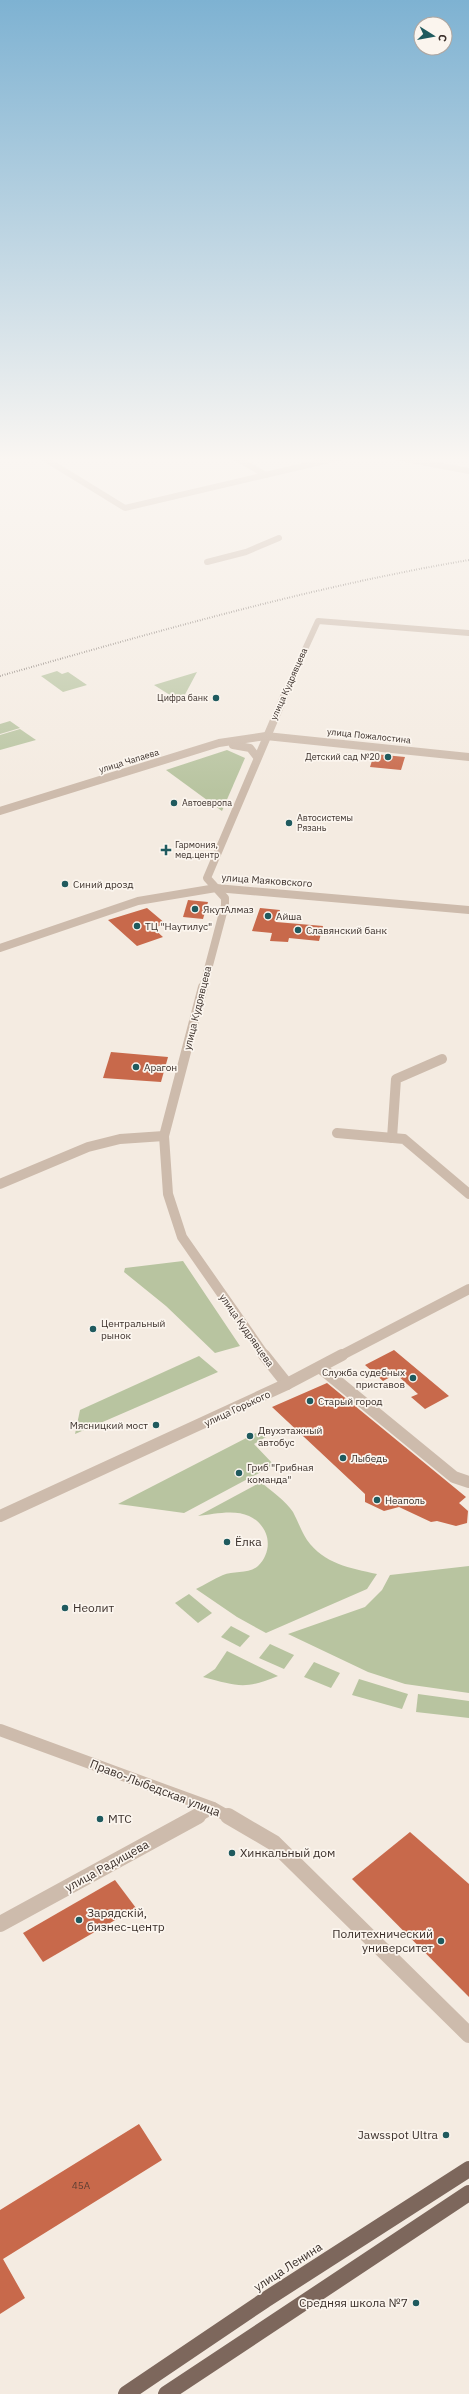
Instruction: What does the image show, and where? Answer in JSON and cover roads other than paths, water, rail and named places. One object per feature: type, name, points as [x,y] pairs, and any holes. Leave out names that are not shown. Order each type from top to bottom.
[{"type":"main road","name":"улица Ленина","points":[[126,2394],[265,2300],[469,2170]]},
{"type":"main road","points":[[166,2394],[469,2192]]},
{"type":"street","name":"улица Кудрявцева","points":[[287,1384],[273,1368],[182,1237],[168,1194],[164,1136],[225,905],[225,898],[208,878],[257,756],[318,621],[469,633]]},
{"type":"street","name":"улица Чапаева","points":[[0,811],[219,743],[266,736]]},
{"type":"street","name":"улица Пожалостина","points":[[266,736],[469,757]]},
{"type":"street","points":[[241,740],[257,742],[261,747]]},
{"type":"street","points":[[219,743],[250,748],[257,756]]},
{"type":"street","name":"улица Маяковского","points":[[0,948],[138,901],[216,888],[281,892],[469,910]]},
{"type":"street","points":[[392,1138],[396,1079],[442,1059]]},
{"type":"street","points":[[337,1133],[404,1139],[469,1194]]},
{"type":"street","points":[[0,1184],[88,1147],[120,1139],[164,1136]]},
{"type":"street","name":"улица Горького","points":[[5,1513],[117,1464],[321,1368],[469,1289]]},
{"type":"street","points":[[321,1368],[454,1477],[469,1482]]},
{"type":"street","name":"Право-Лыбедская улица","points":[[0,1730],[213,1808],[274,1843],[469,2035]]},
{"type":"street","name":"улица Радищева","points":[[0,1924],[213,1808]]},
{"type":"railway","points":[[0,676],[175,627],[292,597],[350,583],[422,569]]},
{"type":"place","name":"Цифра банк","points":[[216,698]]},
{"type":"place","name":"Детский сад №20","points":[[388,757]]},
{"type":"place","name":"Автоевропа","points":[[174,803]]},
{"type":"place","name":"Автосистемы Рязань","points":[[289,823]]},
{"type":"place","name":"Гармония, мед.центр","points":[[166,850]]},
{"type":"place","name":"Синий дрозд","points":[[65,884]]},
{"type":"place","name":"ЯкутАлмаз","points":[[195,909]]},
{"type":"place","name":"Айша","points":[[268,916]]},
{"type":"place","name":"ТЦ \"Наутилус\"","points":[[137,926]]},
{"type":"place","name":"Славянский банк","points":[[298,930]]},
{"type":"place","name":"Арагон","points":[[136,1067]]},
{"type":"place","name":"Центральный рынок","points":[[93,1329]]},
{"type":"place","name":"Служба судебных приставов","points":[[413,1378]]},
{"type":"place","name":"Старый город","points":[[310,1401]]},
{"type":"place","name":"Мясницкий мост","points":[[156,1425]]},
{"type":"place","name":"Двухэтажный автобус","points":[[250,1436]]},
{"type":"place","name":"Лыбедь","points":[[343,1458]]},
{"type":"place","name":"Гриб \"Грибная команда\"","points":[[239,1473]]},
{"type":"place","name":"Неаполь","points":[[377,1500]]},
{"type":"place","name":"Ёлка","points":[[227,1542]]},
{"type":"place","name":"Неолит","points":[[65,1608]]},
{"type":"place","name":"МТС","points":[[100,1819]]},
{"type":"place","name":"Хинкальный дом","points":[[232,1853]]},
{"type":"place","name":"Зарядскiй, бизнес-центр","points":[[79,1920]]},
{"type":"place","name":"Политехнический университет","points":[[441,1941]]},
{"type":"place","name":"Jawsspot Ultra","points":[[446,2135]]},
{"type":"place","name":"Средняя школа №7","points":[[416,2303]]}]
